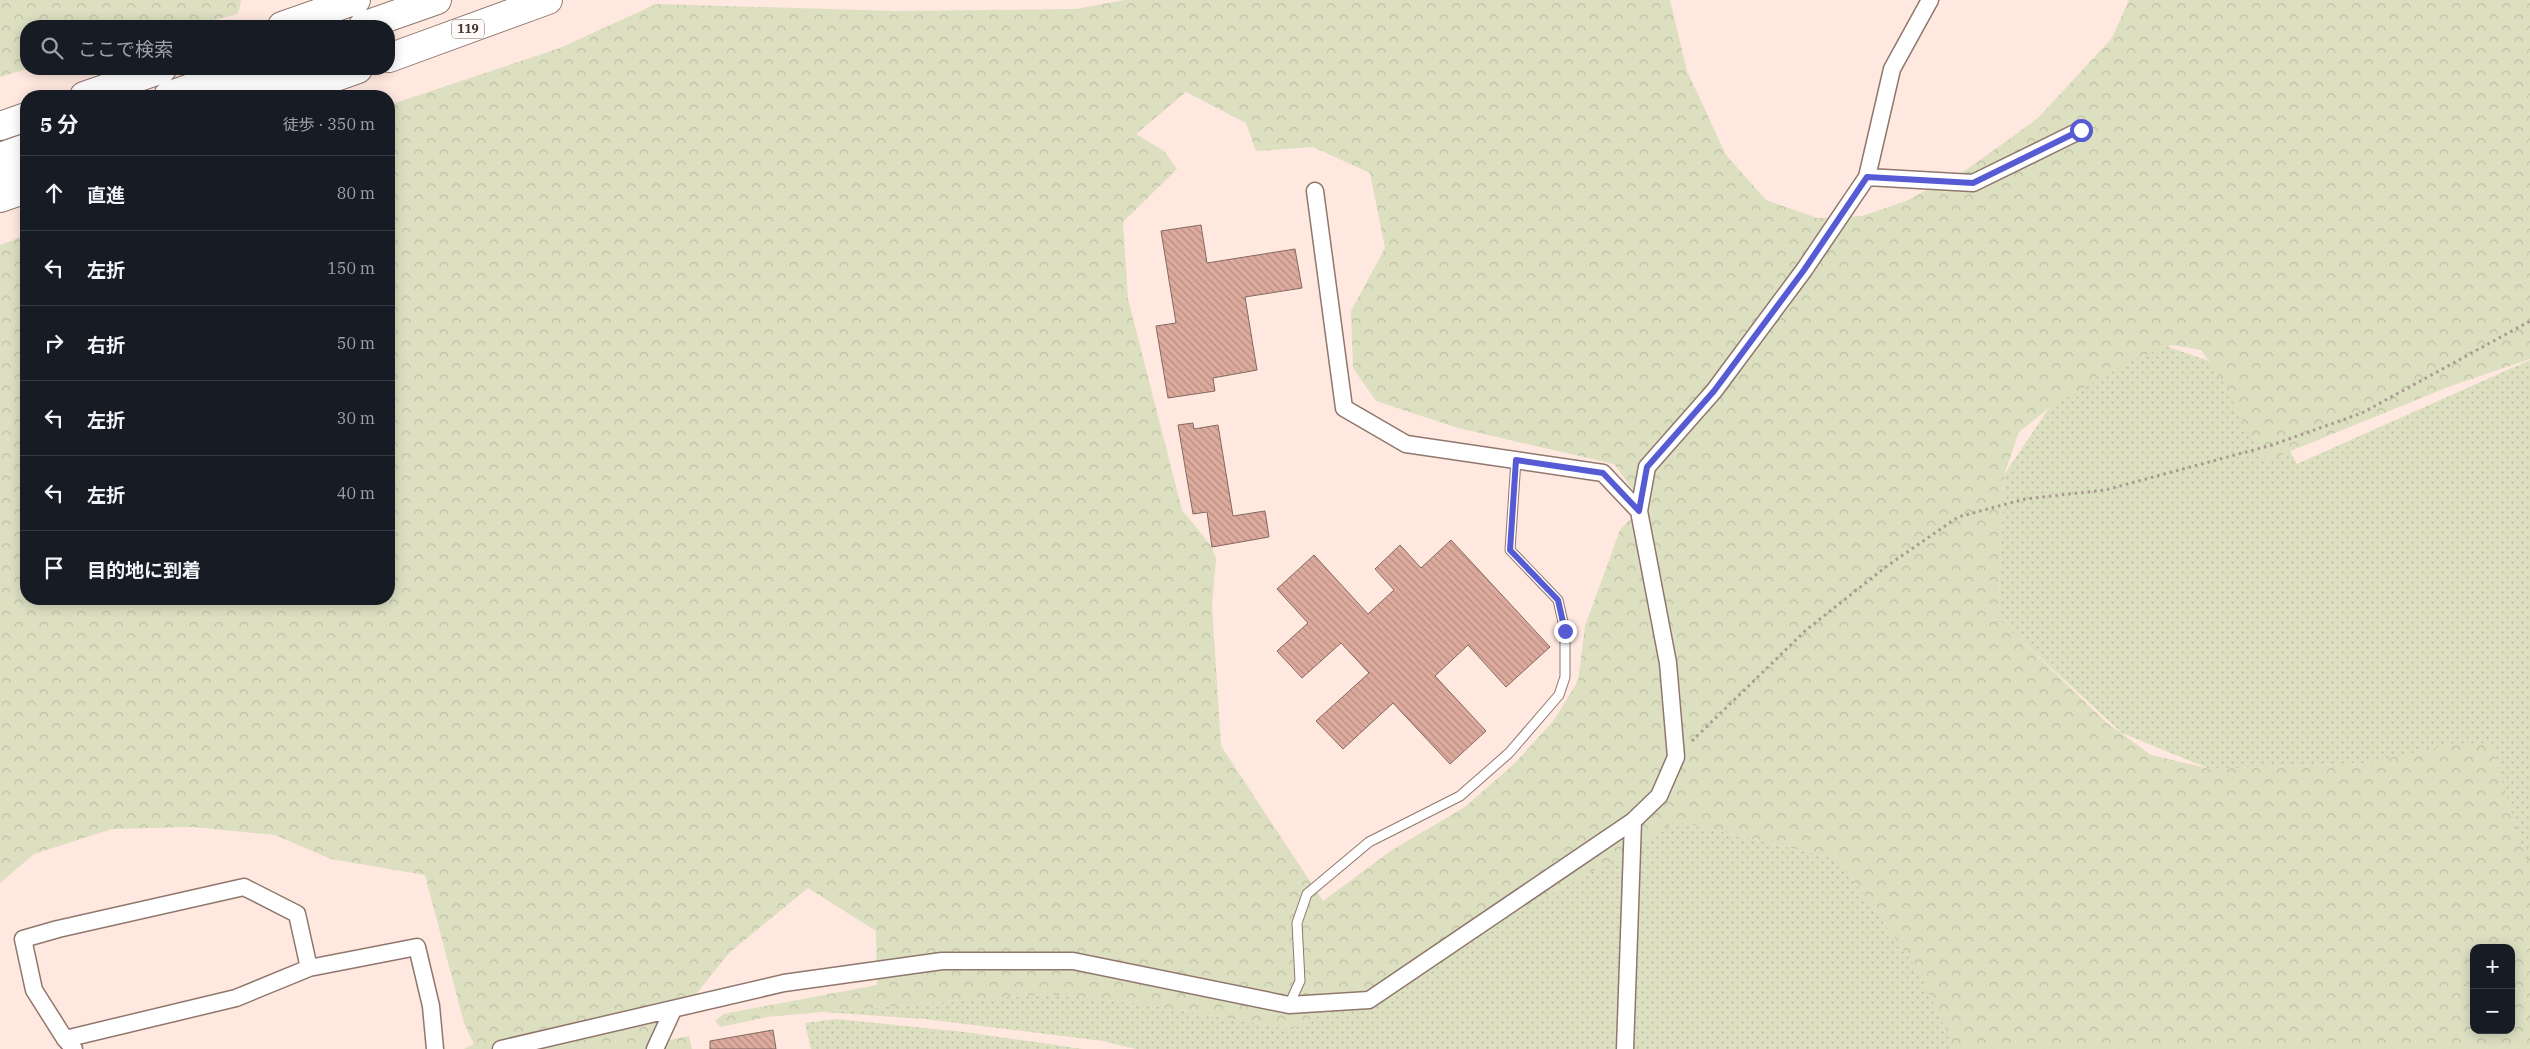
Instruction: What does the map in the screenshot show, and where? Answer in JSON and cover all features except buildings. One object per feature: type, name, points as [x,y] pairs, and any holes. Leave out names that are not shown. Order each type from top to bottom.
[{"type":"highway","points":[[299,20],[356,0]]},
{"type":"highway","points":[[380,20],[437,0]]},
{"type":"highway","name":"119","points":[[395,36],[497,0]]},
{"type":"highway","name":"119","points":[[395,56],[548,0]]},
{"type":"highway","points":[[101,90],[145,75]]},
{"type":"highway","points":[[185,90],[228,75]]},
{"type":"highway","points":[[243,90],[285,75]]},
{"type":"highway","points":[[299,90],[341,75]]},
{"type":"highway","points":[[0,126],[20,118]]},
{"type":"highway","points":[[0,157],[20,150]]},
{"type":"highway","points":[[0,178],[20,170]]},
{"type":"highway","points":[[0,198],[20,191]]},
{"type":"street","points":[[502,1049],[673,1010],[784,982],[942,961],[1074,961],[1289,1005],[1369,1000],[1633,820],[1659,796],[1676,757],[1668,662],[1639,511],[1647,467],[1714,391],[1804,270],[1867,177],[1892,69],[1930,0]]},
{"type":"street","points":[[1867,177],[1973,183],[2081,130]]},
{"type":"street","points":[[1315,191],[1344,408],[1406,444],[1603,473],[1639,511]]},
{"type":"street","points":[[1625,1049],[1633,820]]},
{"type":"street","points":[[309,968],[297,914],[244,887],[58,929],[23,940],[34,990],[70,1044],[236,998],[309,968],[418,947],[431,1006],[435,1049]]},
{"type":"street","points":[[655,1049],[673,1010]]},
{"type":"lane","points":[[1289,1005],[1300,981],[1297,923],[1307,894],[1370,842],[1460,796],[1509,753],[1559,695],[1565,677],[1565,631],[1558,600],[1510,550],[1516,460]]},
{"type":"path","points":[[1676,757],[1806,630],[1886,566],[1958,517],[2025,499],[2104,490],[2272,445],[2362,413],[2530,322]]},
{"type":"green space","points":[[0,0],[241,0],[238,14],[214,20],[20,20],[20,71],[0,77]]},
{"type":"green space","points":[[1125,0],[1670,0],[1687,71],[1726,155],[1766,200],[1817,218],[1862,216],[1906,201],[1969,168],[2038,118],[2112,38],[2129,0],[2530,0],[2530,359],[2448,387],[2264,462],[2220,377],[2201,350],[2172,345],[2130,361],[2049,408],[2019,432],[2004,475],[1998,618],[2107,723],[2151,755],[2210,769],[2368,763],[2457,743],[2491,743],[2526,861],[2530,856],[2530,1049],[1955,1049],[1920,973],[1838,859],[1676,821],[1609,863],[1292,1029],[1136,1003],[1046,994],[767,1017],[721,1027],[715,1021],[723,1014],[877,985],[876,931],[808,888],[729,953],[652,1049],[464,1049],[474,1044],[464,1023],[425,875],[331,859],[275,835],[193,827],[112,829],[34,854],[0,883],[0,245],[20,237],[20,605],[395,605],[395,103],[560,48],[656,4],[894,11],[1076,9]],"holes":[[[1186,92],[1246,123],[1256,151],[1313,147],[1370,173],[1385,248],[1351,311],[1353,368],[1376,401],[1458,428],[1614,464],[1644,505],[1620,530],[1585,626],[1578,681],[1554,720],[1515,763],[1465,807],[1392,850],[1323,901],[1221,746],[1212,605],[1216,560],[1212,547],[1182,510],[1128,299],[1123,222],[1177,169],[1164,151],[1136,134]]]},
{"type":"green space","points":[[2148,340],[2247,374],[2297,464],[2530,360],[2530,861],[2526,861],[2368,763],[2210,769],[2122,733],[1998,619],[2004,475],[2049,408]]},
{"type":"green space","points":[[1676,821],[1838,859],[1920,973],[1955,1049],[1136,1049],[1103,1041],[925,1019],[822,1012],[1046,994],[1136,1003],[1292,1029],[1609,863]]},
{"type":"green space","points":[[836,1019],[965,1032],[1083,1049],[811,1049],[805,1023]]},
{"type":"green space","points":[[689,1036],[692,1049],[661,1049],[664,1041]]},
{"type":"route","points":[[1565,631],[1558,600],[1510,550],[1516,460],[1603,473],[1639,511],[1647,467],[1714,391],[1804,270],[1867,177],[1973,183],[2081,130]]}]
